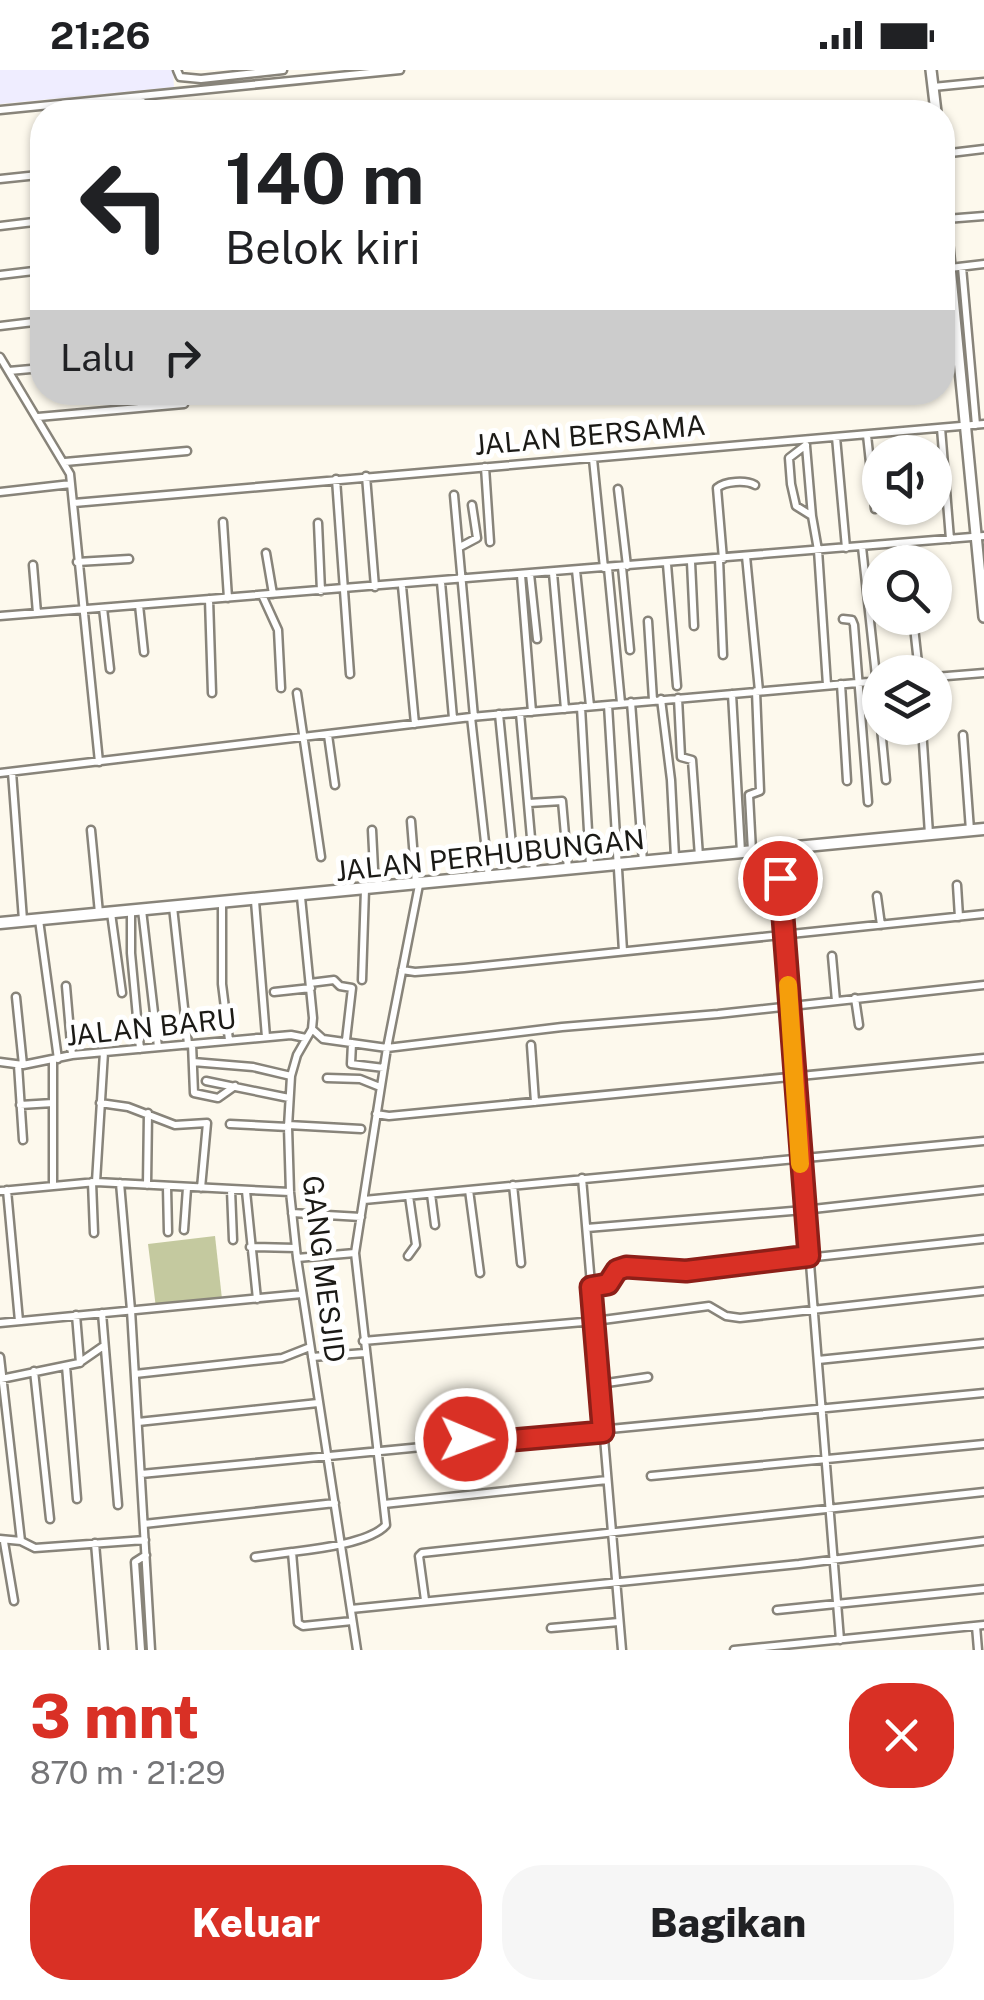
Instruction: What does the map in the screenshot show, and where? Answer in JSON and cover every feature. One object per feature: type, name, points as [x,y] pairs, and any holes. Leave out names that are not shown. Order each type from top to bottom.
[{"type":"main road","name":"JALAN PERHUBUNGAN","points":[[0,923],[984,828]]},
{"type":"street","points":[[178,70],[180,77],[200,79],[283,70]]},
{"type":"street","points":[[101,100],[400,70]]},
{"type":"street","points":[[932,70],[935,100]]},
{"type":"street","points":[[933,87],[984,82]]},
{"type":"street","points":[[141,96],[142,100]]},
{"type":"street","points":[[0,110],[30,107]]},
{"type":"street","points":[[955,152],[984,149]]},
{"type":"street","points":[[0,179],[30,177]]},
{"type":"street","points":[[955,218],[984,216]]},
{"type":"street","points":[[0,226],[30,222]]},
{"type":"street","points":[[955,268],[984,264]]},
{"type":"street","points":[[962,267],[970,343],[984,616]]},
{"type":"street","points":[[0,275],[30,271]]},
{"type":"street","points":[[955,299],[975,425]]},
{"type":"street","points":[[0,326],[30,322]]},
{"type":"street","points":[[970,343],[984,342]]},
{"type":"street","points":[[0,357],[30,404]]},
{"type":"street","points":[[9,371],[30,369]]},
{"type":"street","points":[[30,405],[65,462],[71,484],[98,762]]},
{"type":"street","points":[[38,417],[173,405]]},
{"type":"street","name":"JALAN BERSAMA","points":[[868,435],[975,425]]},
{"type":"street","points":[[940,428],[950,539]]},
{"type":"street","name":"JALAN BERSAMA","points":[[74,503],[862,435]]},
{"type":"street","points":[[836,437],[846,548]]},
{"type":"street","points":[[805,442],[818,550],[826,685]]},
{"type":"street","points":[[805,442],[790,458],[790,484],[796,506],[812,516]]},
{"type":"street","points":[[65,462],[188,451]]},
{"type":"street","points":[[593,459],[621,703]]},
{"type":"street","points":[[485,467],[490,542]]},
{"type":"street","points":[[366,476],[375,587]]},
{"type":"street","points":[[336,478],[350,674]]},
{"type":"street","points":[[0,492],[71,484]]},
{"type":"street","points":[[723,655],[717,488],[722,484],[755,485]]},
{"type":"street","points":[[618,489],[630,650]]},
{"type":"street","points":[[454,496],[488,878]]},
{"type":"street","points":[[460,547],[476,538],[472,505]]},
{"type":"street","points":[[223,522],[228,598]]},
{"type":"street","points":[[318,524],[321,591]]},
{"type":"street","points":[[884,545],[980,537]]},
{"type":"street","points":[[0,616],[862,547]]},
{"type":"street","points":[[266,553],[268,594],[278,630],[281,688]]},
{"type":"street","points":[[746,556],[760,791],[749,794],[746,852]]},
{"type":"street","points":[[77,562],[129,559]]},
{"type":"street","points":[[691,562],[694,626]]},
{"type":"street","points":[[33,564],[37,613]]},
{"type":"street","points":[[668,564],[677,686]]},
{"type":"street","points":[[576,570],[590,706]]},
{"type":"street","points":[[552,572],[565,709]]},
{"type":"street","points":[[526,575],[537,639]]},
{"type":"street","points":[[526,575],[532,712]]},
{"type":"street","points":[[442,582],[453,718]]},
{"type":"street","points":[[402,585],[414,724]]},
{"type":"street","points":[[209,599],[212,694]]},
{"type":"street","points":[[138,605],[144,652]]},
{"type":"street","points":[[103,608],[110,668]]},
{"type":"street","points":[[843,618],[852,620],[854,625],[868,802]]},
{"type":"street","points":[[648,621],[671,780],[675,859]]},
{"type":"street","points":[[952,676],[984,674]]},
{"type":"street","points":[[0,773],[453,718],[860,682]]},
{"type":"street","points":[[841,684],[847,782]]},
{"type":"street","points":[[298,693],[320,856]]},
{"type":"street","points":[[732,694],[746,852]]},
{"type":"street","points":[[678,698],[681,757],[692,759],[698,857]]},
{"type":"street","points":[[631,702],[643,862]]},
{"type":"street","points":[[608,705],[623,951]]},
{"type":"street","points":[[580,707],[590,867]]},
{"type":"street","points":[[520,713],[534,873]]},
{"type":"street","points":[[499,714],[514,875]]},
{"type":"street","points":[[335,734],[335,785]]},
{"type":"street","points":[[963,736],[970,830]]},
{"type":"street","points":[[883,745],[886,780]]},
{"type":"street","points":[[923,745],[929,834]]},
{"type":"street","points":[[12,772],[23,921]]},
{"type":"street","points":[[529,803],[562,801],[568,869]]},
{"type":"street","points":[[255,1557],[341,1544],[384,1528],[355,1253],[380,1087],[418,885],[411,820]]},
{"type":"street","points":[[91,830],[122,993]]},
{"type":"street","points":[[372,830],[374,869],[380,888]]},
{"type":"street","points":[[777,849],[840,1640]]},
{"type":"street","points":[[957,886],[960,916]]},
{"type":"street","points":[[362,980],[365,889]]},
{"type":"street","points":[[301,896],[312,1029],[323,1039],[373,1049],[984,985]]},
{"type":"street","points":[[877,896],[881,925]]},
{"type":"street","points":[[255,901],[266,1037]]},
{"type":"street","points":[[222,904],[222,984],[229,1040]]},
{"type":"street","points":[[173,907],[194,1093],[218,1098],[235,1086]]},
{"type":"street","points":[[137,911],[158,1047]]},
{"type":"street","points":[[137,911],[131,953],[140,1048]]},
{"type":"street","points":[[402,970],[464,968],[984,914]]},
{"type":"street","points":[[38,920],[55,1060],[52,1185]]},
{"type":"street","points":[[832,956],[836,1001]]},
{"type":"street","points":[[274,992],[334,980],[340,986],[352,988],[352,1064],[384,1068]]},
{"type":"street","points":[[66,986],[72,1055]]},
{"type":"street","points":[[16,997],[23,1140]]},
{"type":"street","points":[[854,998],[858,1025]]},
{"type":"street","name":"GANG MESJID","points":[[312,1029],[296,1055],[291,1076],[290,1192],[357,1650]]},
{"type":"street","name":"JALAN BARU","points":[[0,1062],[21,1065],[140,1048],[291,1035],[306,1038]]},
{"type":"street","points":[[531,1045],[535,1102]]},
{"type":"street","points":[[94,1233],[104,1052]]},
{"type":"street","points":[[376,1114],[389,1116],[984,1058]]},
{"type":"street","points":[[193,1062],[291,1076]]},
{"type":"street","points":[[327,1078],[364,1080],[380,1087]]},
{"type":"street","points":[[206,1081],[289,1098]]},
{"type":"street","points":[[20,1106],[52,1103]]},
{"type":"street","points":[[100,1103],[148,1113],[176,1125],[207,1124],[201,1188]]},
{"type":"street","points":[[147,1185],[148,1113]]},
{"type":"street","points":[[230,1124],[361,1129]]},
{"type":"street","points":[[364,1200],[984,1140]]},
{"type":"street","points":[[582,1178],[622,1650]]},
{"type":"street","points":[[19,1321],[3,1190],[94,1182],[290,1192]]},
{"type":"street","points":[[120,1183],[151,1650]]},
{"type":"street","points":[[513,1185],[520,1263]]},
{"type":"street","points":[[167,1186],[168,1232]]},
{"type":"street","points":[[184,1230],[187,1188]]},
{"type":"street","points":[[231,1190],[233,1240]]},
{"type":"street","points":[[470,1190],[480,1273]]},
{"type":"street","points":[[587,1228],[984,1190]]},
{"type":"street","points":[[246,1191],[257,1298]]},
{"type":"street","points":[[431,1194],[435,1225]]},
{"type":"street","points":[[408,1256],[416,1244],[409,1196]]},
{"type":"street","points":[[292,1212],[361,1217]]},
{"type":"street","points":[[591,1287],[608,1284],[615,1271],[623,1267],[686,1271],[984,1239]]},
{"type":"street","points":[[250,1247],[296,1248]]},
{"type":"street","points":[[297,1258],[355,1253]]},
{"type":"street","points":[[363,1341],[595,1321],[709,1306],[733,1318],[812,1312],[984,1291]]},
{"type":"street","points":[[0,1323],[302,1294]]},
{"type":"street","points":[[102,1313],[118,1505]]},
{"type":"street","points":[[76,1314],[80,1362]]},
{"type":"street","points":[[818,1360],[984,1343]]},
{"type":"street","points":[[135,1374],[287,1357],[311,1346]]},
{"type":"street","points":[[1,1379],[80,1362],[103,1347]]},
{"type":"street","points":[[312,1357],[365,1353]]},
{"type":"street","points":[[0,1357],[21,1541]]},
{"type":"street","points":[[66,1366],[77,1498]]},
{"type":"street","points":[[34,1371],[50,1519]]},
{"type":"street","points":[[600,1384],[648,1377]]},
{"type":"street","points":[[141,1474],[984,1393]]},
{"type":"street","points":[[138,1422],[318,1403]]},
{"type":"street","points":[[465,1414],[461,1424],[467,1444]]},
{"type":"street","points":[[652,1476],[984,1444]]},
{"type":"street","points":[[384,1504],[607,1480]]},
{"type":"street","points":[[424,1600],[420,1553],[984,1492]]},
{"type":"street","points":[[144,1524],[335,1502]]},
{"type":"street","points":[[14,1601],[2,1540],[21,1541],[35,1548],[145,1540]]},
{"type":"street","points":[[350,1609],[984,1541]]},
{"type":"street","points":[[95,1543],[104,1650]]},
{"type":"street","points":[[292,1552],[298,1623],[304,1626],[352,1621]]},
{"type":"street","points":[[141,1650],[136,1562],[146,1555]]},
{"type":"street","points":[[777,1610],[984,1589]]},
{"type":"street","points":[[551,1628],[619,1622]]},
{"type":"street","points":[[734,1650],[980,1625],[978,1650]]},
{"type":"shaded area","points":[[0,70],[173,70],[174,87],[0,104]]},
{"type":"green space","points":[[215,1236],[222,1299],[156,1308],[148,1244]]},
{"type":"slow traffic","points":[[788,985],[800,1164]]},
{"type":"route","points":[[466,1439],[467,1444],[603,1432],[591,1287],[608,1284],[617,1270],[626,1267],[686,1271],[809,1256],[780,878]]}]
